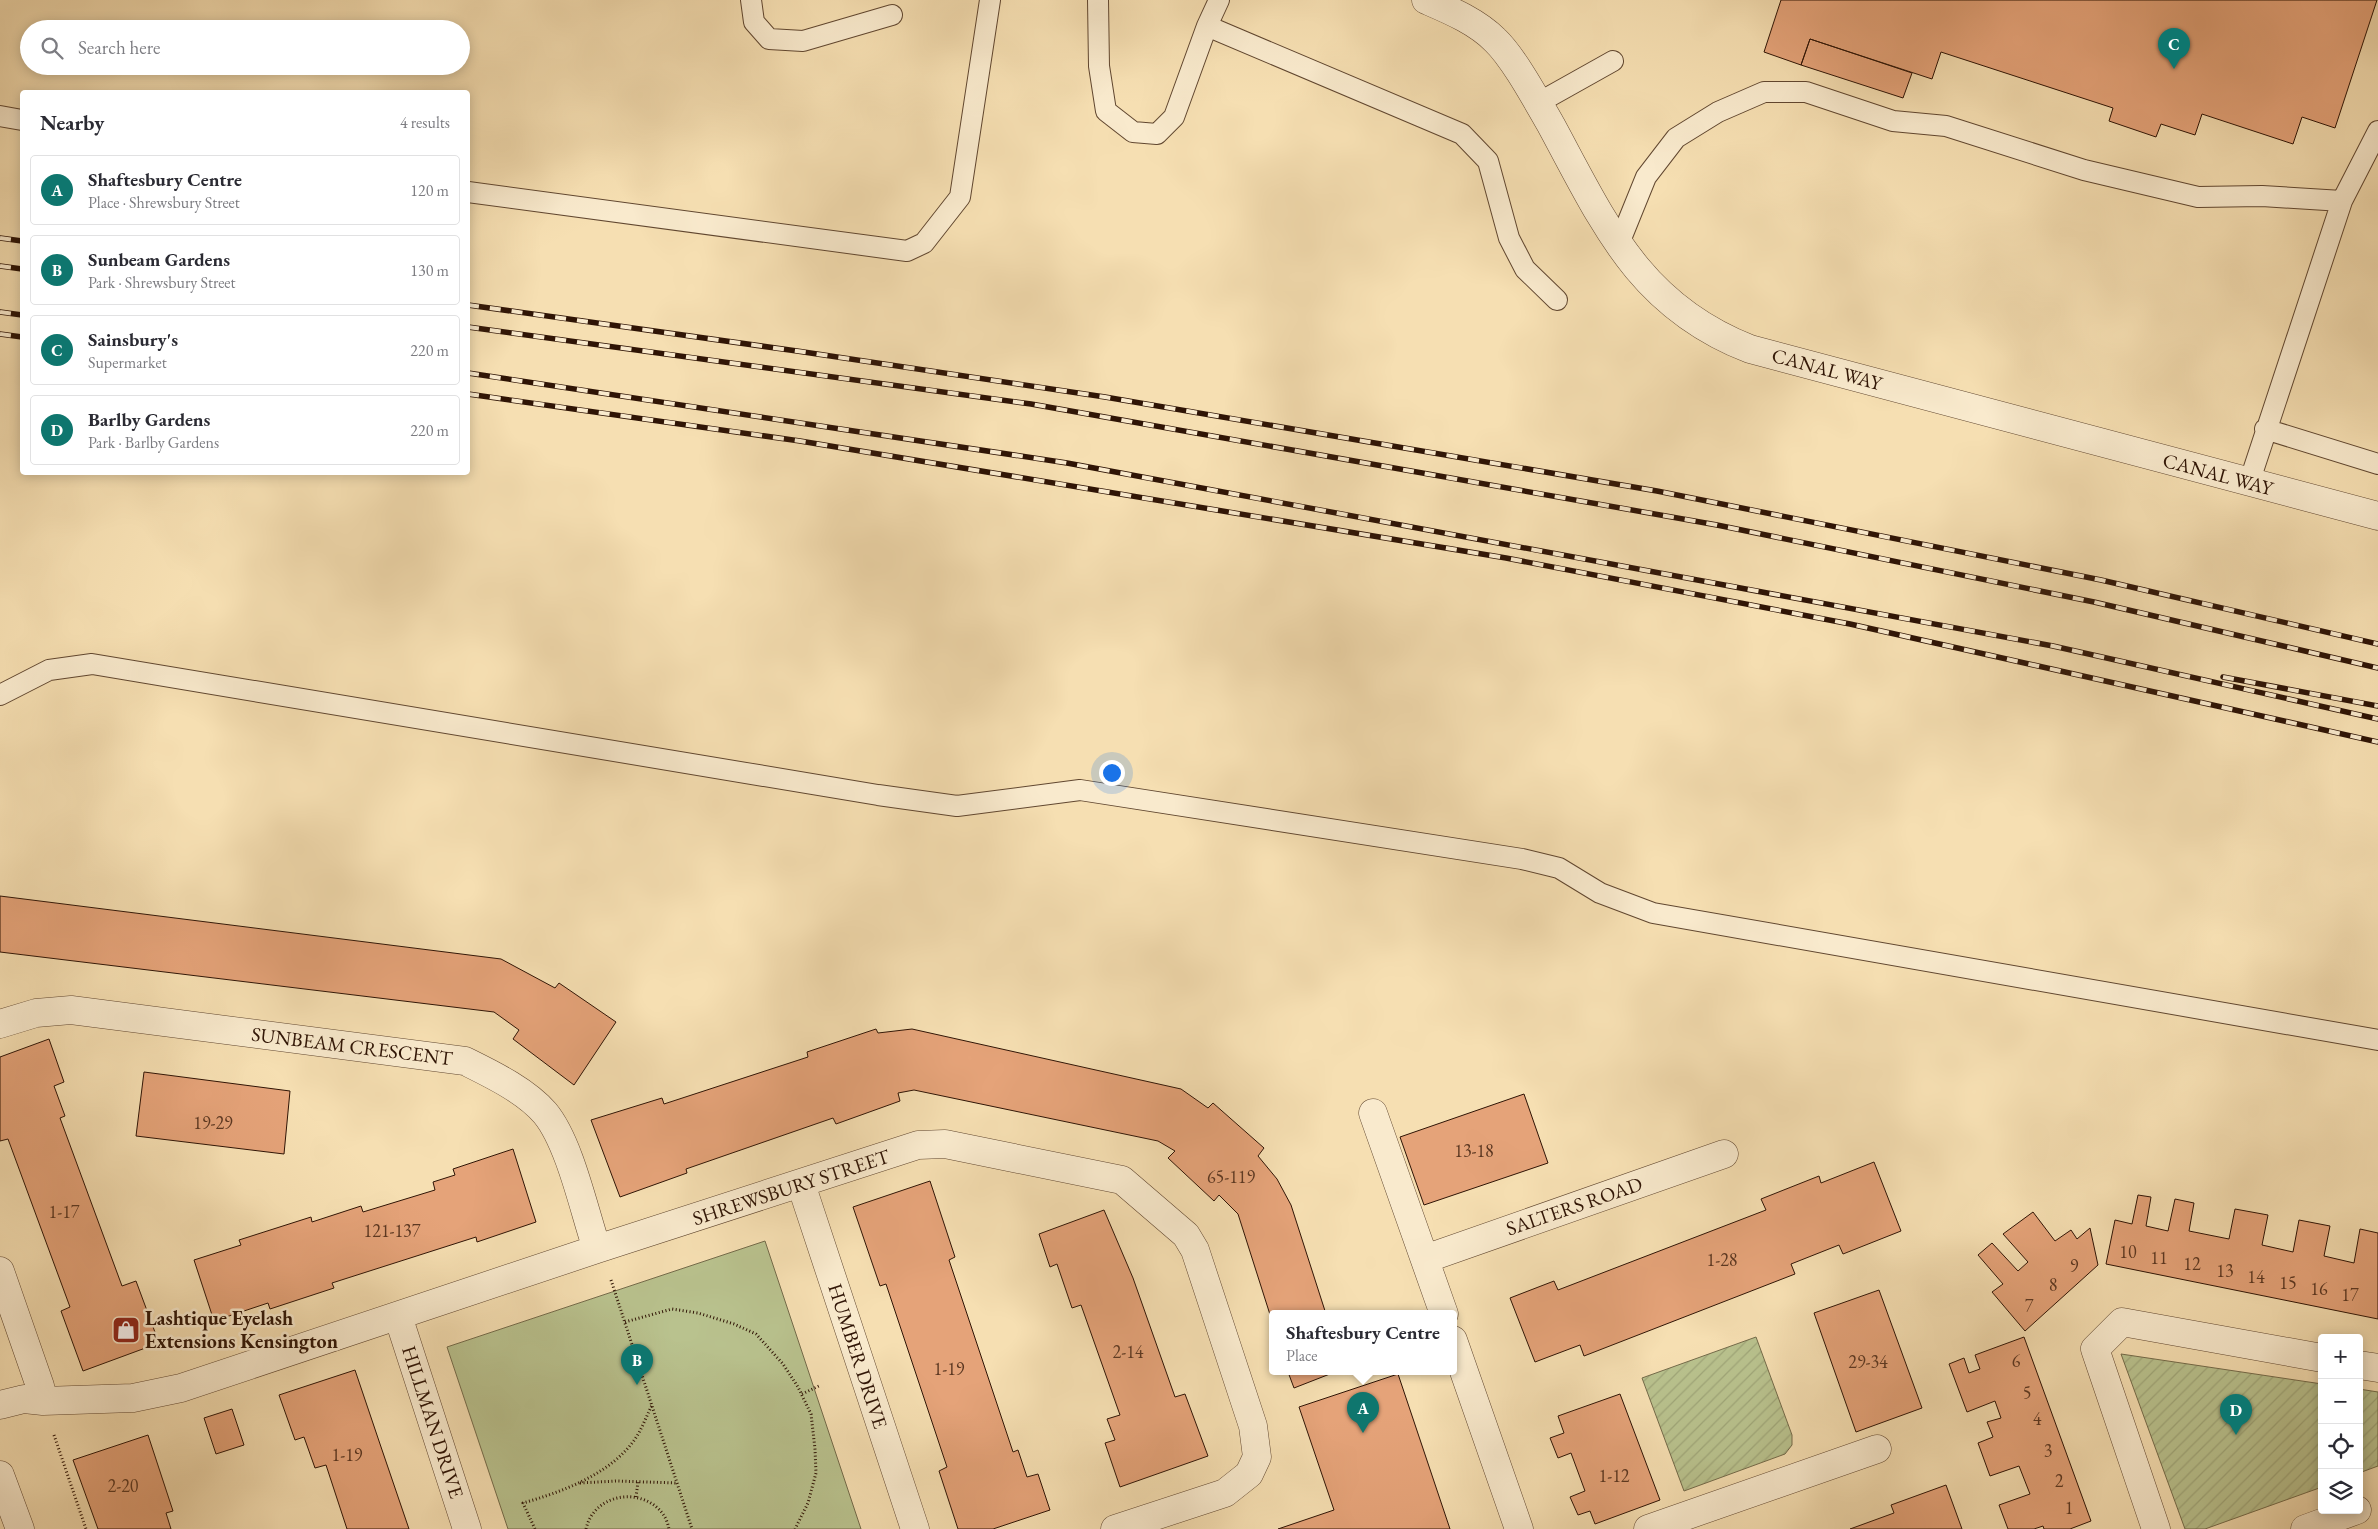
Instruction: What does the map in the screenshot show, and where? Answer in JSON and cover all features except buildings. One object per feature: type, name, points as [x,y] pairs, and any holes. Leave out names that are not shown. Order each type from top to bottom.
[{"type":"street","name":"CANAL WAY","points":[[1426,0],[1456,13],[1494,39],[1538,103],[1618,246],[1648,283],[1690,319],[1720,337],[1750,349],[2378,516]]},
{"type":"street","name":"SUNBEAM CRESCENT","points":[[0,1024],[36,1013],[71,1010],[465,1061],[507,1082],[544,1112],[561,1137],[597,1249]]},
{"type":"street","points":[[1373,1113],[1443,1310]]},
{"type":"street","name":"SHREWSBURY STREET","points":[[0,1405],[24,1399],[47,1414],[181,1388],[597,1249],[918,1145],[945,1144],[1122,1180],[1186,1235],[1194,1250],[1253,1426],[1256,1457],[1249,1474],[1225,1493],[1115,1529]]},
{"type":"street","name":"SALTERS ROAD","points":[[1424,1259],[1724,1154]]},
{"type":"street","name":"HUMBER DRIVE","points":[[801,1184],[915,1529]]},
{"type":"street","points":[[0,1271],[40,1386],[47,1414]]},
{"type":"street","name":"HILLMAN DRIVE","points":[[398,1316],[468,1529]]},
{"type":"street","points":[[2156,1529],[2095,1349],[2122,1322],[2318,1357]]},
{"type":"street","points":[[1457,1351],[1519,1529]]},
{"type":"street","points":[[2363,1366],[2378,1368]]},
{"type":"street","points":[[1648,1529],[1877,1449]]},
{"type":"street","points":[[0,1475],[12,1525]]},
{"type":"street","points":[[2363,1508],[2378,1503]]},
{"type":"street","points":[[2305,1529],[2347,1514]]},
{"type":"lane","points":[[751,0],[754,22],[770,39],[803,41],[892,14]]},
{"type":"lane","points":[[470,192],[906,251],[924,243],[960,197],[990,0]]},
{"type":"lane","points":[[1098,0],[1099,66],[1106,111],[1132,132],[1157,134],[1174,117],[1207,26],[1219,0]]},
{"type":"lane","points":[[1207,26],[1462,134],[1488,161],[1509,238],[1525,269],[1557,300]]},
{"type":"lane","points":[[1538,103],[1613,61]]},
{"type":"lane","points":[[1618,246],[1646,177],[1676,138],[1718,112],[1764,92],[1806,92],[1893,121],[1946,126],[2077,168],[2198,197],[2262,196],[2342,201]]},
{"type":"lane","points":[[0,116],[20,120]]},
{"type":"lane","points":[[2249,483],[2265,429],[2342,201],[2372,160],[2378,131]]},
{"type":"lane","points":[[2265,429],[2378,464]]},
{"type":"lane","points":[[0,695],[49,670],[92,664],[878,795],[957,806],[1080,790],[1522,859],[1559,868],[1600,893],[1653,913],[2378,1040]]},
{"type":"path","points":[[610,1280],[692,1529]]},
{"type":"path","points":[[625,1322],[672,1309],[698,1312],[734,1324],[756,1334],[783,1364],[802,1394],[811,1414],[816,1473],[808,1503],[795,1529]]},
{"type":"path","points":[[802,1394],[821,1385]]},
{"type":"path","points":[[534,1529],[523,1504],[580,1483],[620,1456],[636,1437],[652,1405]]},
{"type":"path","points":[[47,1414],[86,1529]]},
{"type":"path","points":[[636,1497],[638,1482]]},
{"type":"path","points":[[580,1483],[677,1483]]},
{"type":"path","points":[[586,1529],[588,1521],[600,1506],[617,1497],[636,1497],[652,1504],[664,1515],[669,1529]]},
{"type":"green space","points":[[765,1241],[861,1529],[508,1529],[447,1347]]},
{"type":"green space","points":[[1756,1337],[1792,1435],[1792,1445],[1785,1454],[1684,1491],[1642,1378]]},
{"type":"green space","points":[[2121,1354],[2318,1383],[2318,1488],[2205,1529],[2185,1529]]},
{"type":"green space","points":[[2363,1390],[2378,1392],[2378,1466],[2363,1472]]},
{"type":"railway","points":[[0,238],[20,241]]},
{"type":"railway","points":[[0,266],[20,269]]},
{"type":"railway","points":[[470,305],[1105,397],[1657,491],[2101,580],[2378,644]]},
{"type":"railway","points":[[0,312],[20,315]]},
{"type":"railway","points":[[470,327],[1031,404],[1717,525],[2094,602],[2378,668]]},
{"type":"railway","points":[[0,334],[20,337]]},
{"type":"railway","points":[[470,373],[1067,463],[2053,646],[2378,719]]},
{"type":"railway","points":[[470,394],[800,441],[1506,558],[1850,624],[2378,742]]},
{"type":"railway","points":[[2223,677],[2378,706]]},
{"type":"place","name":"Sainsbury's","points":[[2174,69]]},
{"type":"place","name":"Lashtique Eyelash Extensions Kensington","points":[[126,1330]]},
{"type":"place","name":"Sunbeam Gardens","points":[[637,1385]]},
{"type":"place","name":"Shaftesbury Centre","points":[[1363,1433]]},
{"type":"place","name":"Barlby Gardens","points":[[2236,1435]]}]
